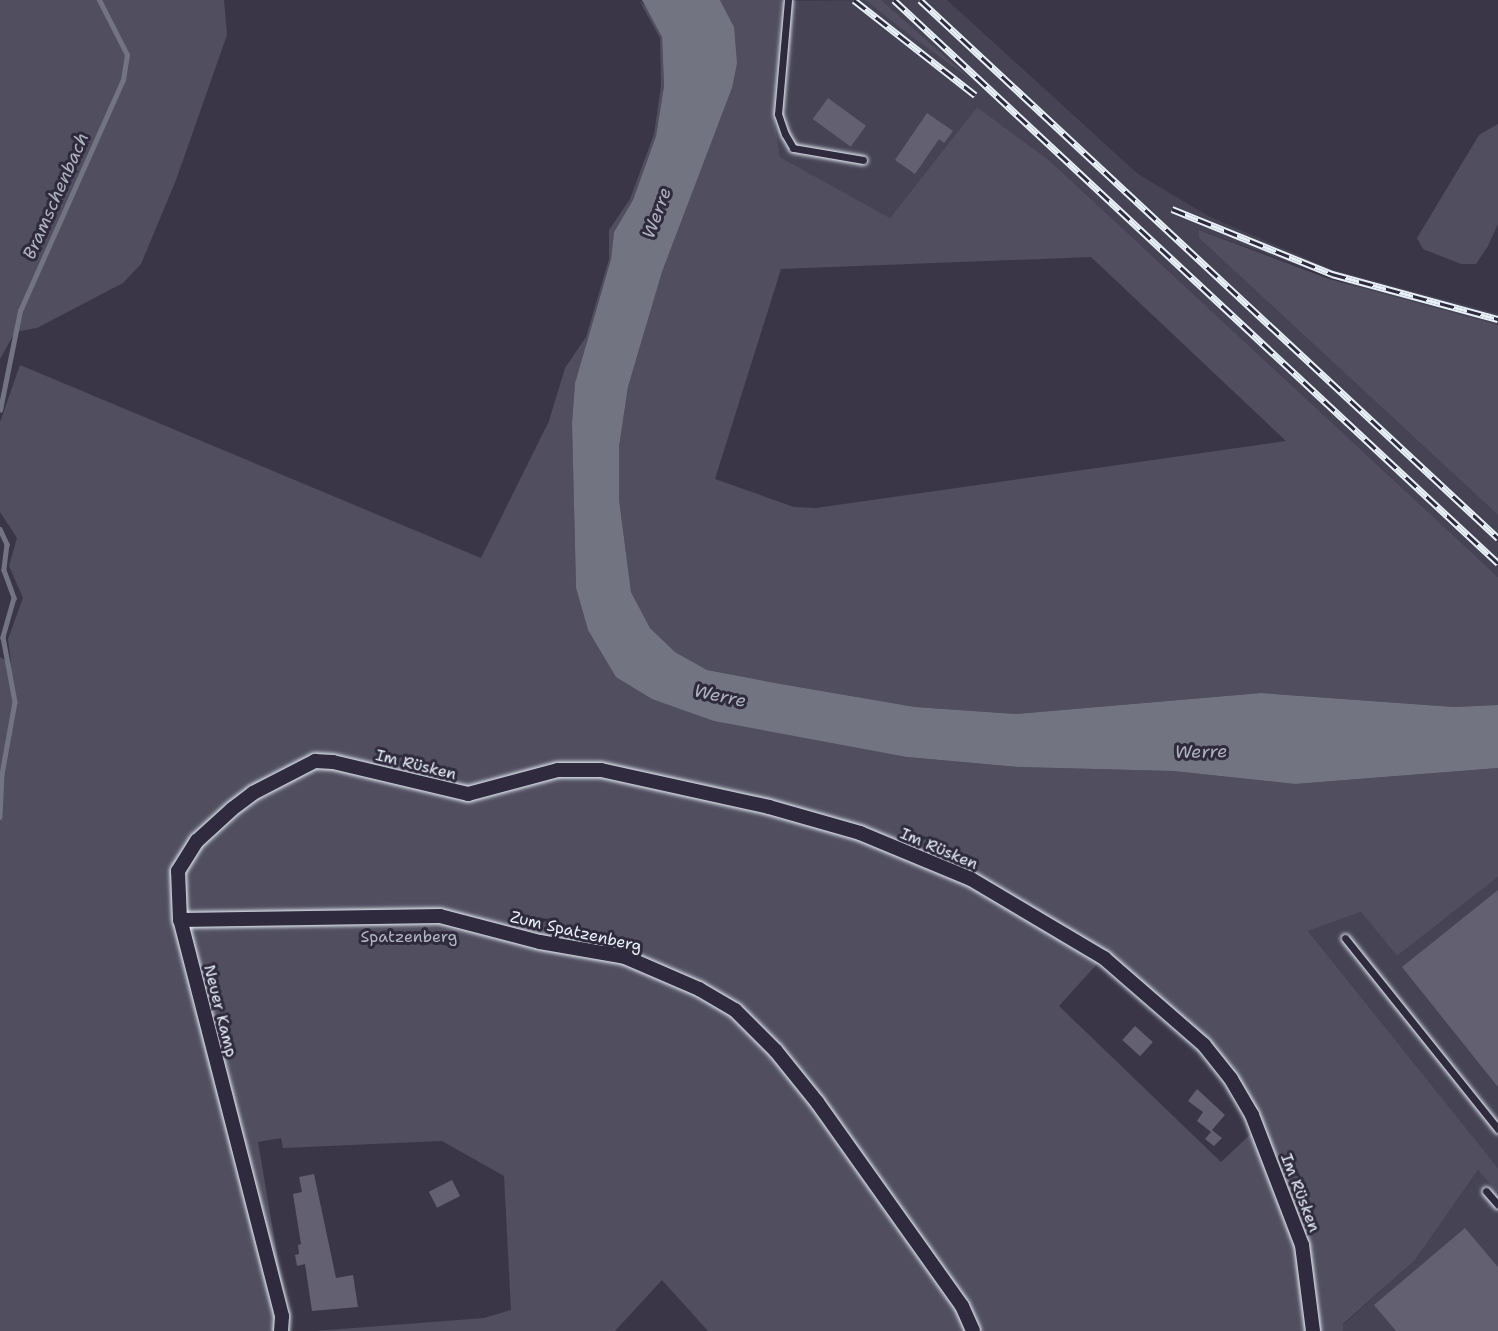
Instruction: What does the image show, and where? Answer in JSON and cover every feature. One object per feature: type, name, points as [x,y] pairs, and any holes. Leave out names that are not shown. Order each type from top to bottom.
[{"type":"street","name":"Neuer Kamp","points":[[281,1331],[282,1316],[180,920],[178,871],[197,841],[253,793],[315,761]]},
{"type":"street","name":"Im Rüsken","points":[[315,761],[333,762],[468,794],[558,770],[601,770],[769,807],[860,833],[971,879],[1104,958],[1204,1045],[1231,1079],[1252,1115],[1302,1245],[1313,1331]]},
{"type":"street","name":"Zum Spatzenberg","points":[[180,920],[440,916],[540,942],[625,957],[699,988],[735,1010],[776,1051],[817,1102],[962,1306],[973,1331]]},
{"type":"lane","points":[[788,0],[778,114],[785,134],[794,148],[863,160]]},
{"type":"lane","points":[[1345,938],[1498,1129]]},
{"type":"lane","points":[[1486,1191],[1498,1205]]},
{"type":"shaded area","points":[[865,0],[967,78],[881,0],[947,0],[1138,174],[1208,216],[1333,270],[1498,314],[1498,325],[1396,301],[1200,230],[1199,238],[1498,515],[1498,577],[1050,161],[977,107],[890,218],[780,157],[774,116],[781,1]]},
{"type":"shaded area","points":[[1498,877],[1498,1168],[1308,931],[1361,912],[1397,956]]},
{"type":"shaded area","points":[[1478,1170],[1498,1193],[1498,1331],[1343,1331],[1343,1325],[1415,1260]]},
{"type":"green space","points":[[0,0],[224,0],[227,35],[176,180],[141,264],[123,283],[37,328],[15,332],[0,359]]},
{"type":"green space","name":"Spatzenberg","points":[[639,0],[652,13],[662,37],[664,86],[656,136],[633,200],[614,232],[611,259],[575,383],[572,423],[576,588],[588,630],[907,757],[1018,767],[1173,771],[1295,784],[1498,768],[1498,877],[1397,956],[1361,912],[1308,931],[1498,1168],[1498,1193],[1478,1170],[1415,1260],[1343,1324],[1343,1331],[708,1331],[662,1280],[615,1331],[315,1331],[484,1318],[511,1310],[504,1176],[442,1141],[283,1148],[281,1138],[258,1142],[290,1331],[0,1331],[0,657],[11,663],[8,639],[23,598],[9,566],[17,538],[0,512],[0,422],[20,365],[481,558],[549,421],[565,368],[586,337],[609,259],[609,230],[630,199],[654,134],[661,86],[660,38]],"holes":[[[1106,954],[1206,1042],[1255,1130],[1221,1162],[1059,1006]]]},
{"type":"green space","points":[[720,0],[781,0],[774,116],[780,157],[890,218],[977,107],[1050,161],[1498,577],[1498,705],[1454,707],[1261,693],[1016,714],[915,707],[781,684],[707,670],[675,652],[650,628],[631,592],[619,499],[619,447],[628,387],[662,272],[732,88],[734,27]],"holes":[[[1091,257],[1286,441],[816,508],[794,507],[715,479],[781,269]]]},
{"type":"green space","points":[[865,0],[881,0],[975,83],[915,39]]},
{"type":"green space","points":[[1498,124],[1498,224],[1488,246],[1476,264],[1461,264],[1423,249],[1417,238],[1479,135]]},
{"type":"green space","points":[[1199,230],[1329,279],[1498,325],[1498,515],[1199,238]]},
{"type":"water","name":"Werre","points":[[642,0],[720,0],[734,27],[737,63],[732,88],[662,272],[628,387],[619,447],[619,499],[631,592],[650,628],[675,652],[707,670],[781,684],[915,707],[1016,714],[1261,693],[1454,707],[1498,705],[1498,768],[1295,784],[1173,771],[1018,767],[907,757],[714,721],[652,699],[616,677],[588,630],[576,588],[572,423],[575,383],[611,259],[614,232],[633,200],[656,136],[664,86],[662,37]]},
{"type":"building","points":[[828,98],[866,126],[851,147],[813,119]]},
{"type":"building","points":[[927,113],[953,131],[944,143],[939,139],[915,174],[895,160]]},
{"type":"building","points":[[1498,890],[1498,1087],[1402,967]]},
{"type":"building","points":[[1135,1026],[1153,1042],[1140,1056],[1122,1040]]},
{"type":"building","points":[[1197,1089],[1225,1115],[1212,1130],[1222,1138],[1214,1146],[1205,1139],[1211,1132],[1197,1121],[1203,1112],[1188,1101]]},
{"type":"building","points":[[314,1174],[336,1278],[353,1275],[358,1307],[312,1311],[305,1264],[297,1266],[295,1255],[299,1254],[298,1245],[301,1244],[293,1194],[302,1192],[299,1177]]},
{"type":"building","points":[[452,1180],[460,1196],[437,1208],[429,1192]]},
{"type":"building","points":[[1465,1228],[1498,1267],[1498,1331],[1396,1331],[1374,1305]]},
{"type":"waterway","name":"Bramschenbach","points":[[0,410],[20,311],[123,80],[127,55],[99,0]]},
{"type":"waterway","name":"Bramschenbach","points":[[0,529],[7,544],[4,570],[14,598],[3,637],[15,702],[2,774],[0,817]]},
{"type":"railway","points":[[854,0],[975,95]]},
{"type":"railway","points":[[894,0],[1498,563]]},
{"type":"railway","points":[[920,0],[1498,538]]},
{"type":"railway","points":[[1172,209],[1332,274],[1498,319]]}]
